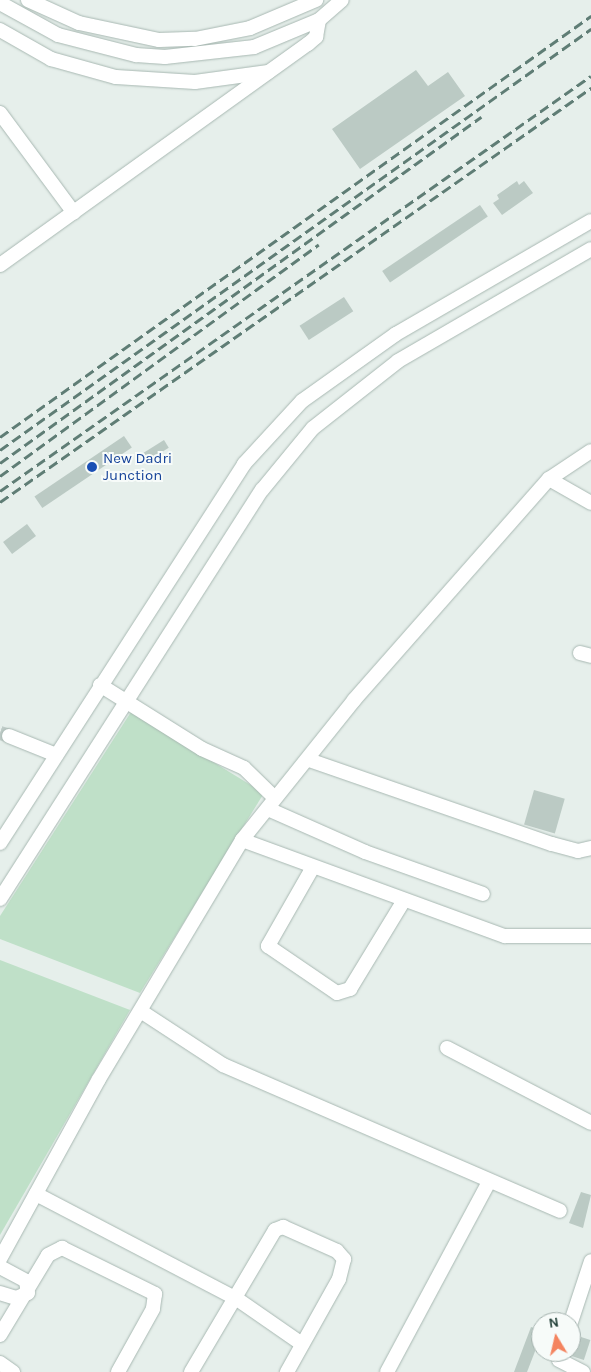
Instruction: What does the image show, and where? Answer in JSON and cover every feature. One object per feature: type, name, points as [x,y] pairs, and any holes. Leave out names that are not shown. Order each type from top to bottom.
[{"type":"street","points":[[28,0],[79,23],[159,40],[250,28],[316,0]]},
{"type":"street","points":[[0,3],[58,34],[128,53],[165,57],[254,47],[319,20],[342,0]]},
{"type":"street","points":[[0,265],[273,71],[316,37],[319,20]]},
{"type":"street","points":[[0,30],[51,59],[125,78],[195,82],[273,71]]},
{"type":"street","points":[[0,113],[74,212]]},
{"type":"street","points":[[0,843],[244,464],[302,401],[396,334],[591,221]]},
{"type":"street","points":[[0,899],[124,702],[262,490],[313,428],[398,361],[591,249]]},
{"type":"street","points":[[0,1259],[99,1079],[142,1012],[242,840],[271,803],[309,760],[354,700],[549,479],[591,450]]},
{"type":"street","points":[[549,479],[591,502]]},
{"type":"street","points":[[100,685],[124,702],[202,749],[244,768],[271,803],[364,852],[483,894]]},
{"type":"street","points":[[10,736],[56,755]]},
{"type":"street","points":[[309,760],[552,844],[578,851],[591,848]]},
{"type":"street","points":[[242,840],[403,902],[505,936],[591,936]]},
{"type":"street","points":[[313,867],[268,946],[338,993],[350,989],[403,902]]},
{"type":"street","points":[[142,1012],[223,1065],[489,1182],[560,1211]]},
{"type":"street","points":[[447,1048],[591,1123]]},
{"type":"street","points":[[387,1372],[489,1182]]},
{"type":"street","points":[[36,1194],[237,1299],[302,1344]]},
{"type":"street","points":[[191,1372],[279,1227],[337,1251],[344,1259],[339,1279],[287,1372]]},
{"type":"street","points":[[0,1335],[28,1293],[48,1255],[62,1248],[155,1294],[153,1309],[118,1372]]},
{"type":"street","points":[[574,1312],[591,1260]]},
{"type":"street","points":[[0,1267],[26,1281],[28,1293]]},
{"type":"street","points":[[0,1293],[16,1298],[28,1293]]},
{"type":"street","points":[[563,1362],[583,1372]]},
{"type":"street","points":[[0,1363],[13,1372]]},
{"type":"green space","points":[[131,712],[264,793],[140,993],[0,939],[0,916]]},
{"type":"green space","points":[[0,960],[130,1010],[0,1235]]},
{"type":"building","points":[[416,70],[428,86],[448,72],[465,96],[360,169],[332,129]]},
{"type":"building","points":[[517,181],[519,185],[524,181],[533,193],[502,215],[493,203],[499,199],[497,195]]},
{"type":"building","points":[[480,205],[488,217],[390,283],[382,271]]},
{"type":"building","points":[[344,297],[353,311],[309,340],[300,326]]},
{"type":"building","name":"New Dadri Junction","points":[[124,436],[132,448],[42,508],[34,496]]},
{"type":"building","points":[[164,440],[169,448],[148,460],[144,453]]},
{"type":"building","points":[[27,524],[36,536],[12,554],[3,542]]},
{"type":"building","points":[[534,790],[565,799],[555,833],[524,825]]},
{"type":"building","points":[[581,1192],[591,1195],[583,1228],[569,1223]]},
{"type":"building","points":[[531,1327],[531,1362],[527,1372],[514,1372]]},
{"type":"building","points":[[581,1337],[590,1340],[584,1360],[581,1359]]},
{"type":"tunnel","points":[[0,733],[9,736]]},
{"type":"railway","points":[[0,437],[591,16]]},
{"type":"railway","points":[[0,450],[591,29]]},
{"type":"railway","points":[[0,491],[591,76]]},
{"type":"railway","points":[[0,502],[591,88]]},
{"type":"railway","points":[[0,463],[481,117]]},
{"type":"railway","points":[[0,476],[319,244]]},
{"type":"place","name":"New Dadri Junction","points":[[92,467]]}]
